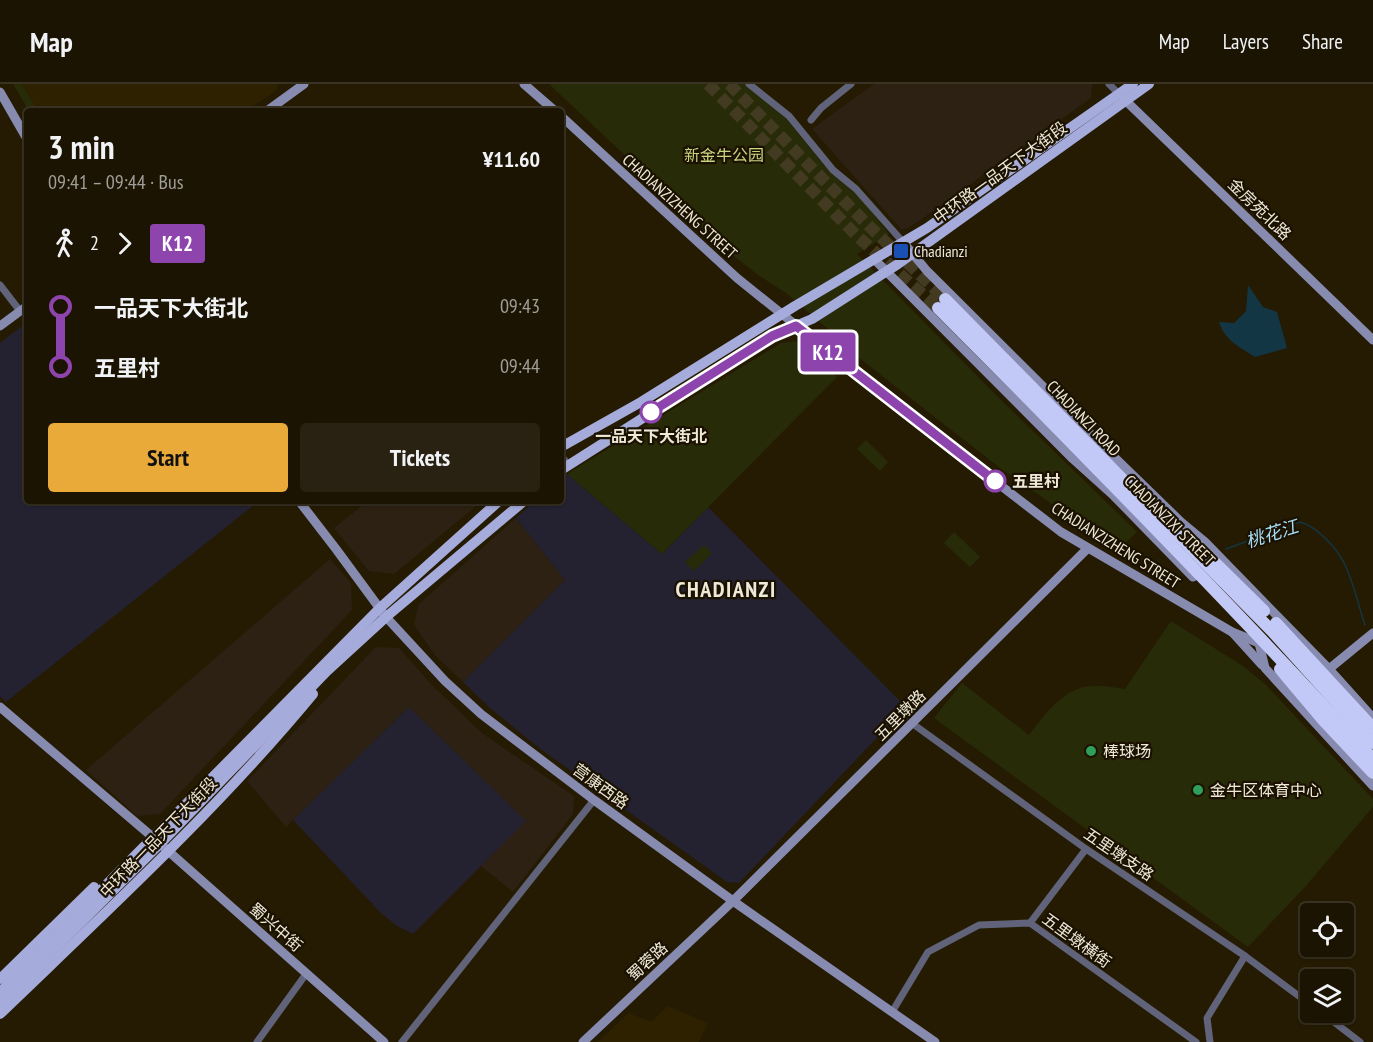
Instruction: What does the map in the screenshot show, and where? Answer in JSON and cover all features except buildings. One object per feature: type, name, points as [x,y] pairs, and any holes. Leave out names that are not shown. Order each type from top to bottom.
[{"type":"highway","name":"CHADIANZIXI STREET","points":[[941,304],[1373,759]]},
{"type":"highway","name":"CHADIANZI ROAD","points":[[941,304],[1107,465],[1272,631],[1373,743]]},
{"type":"highway","points":[[1160,518],[1189,537],[1213,558],[1373,728]]},
{"type":"highway","points":[[1261,641],[1323,720],[1373,773]]},
{"type":"main road","name":"中环路一品天下大街段","points":[[564,462],[772,336],[812,319],[912,254],[1122,97],[1133,84]]},
{"type":"main road","name":"中环路一品天下大街段","points":[[564,445],[641,402],[903,242],[1122,97],[1149,84]]},
{"type":"main road","name":"中环路一品天下大街段","points":[[289,704],[496,504]]},
{"type":"main road","name":"中环路一品天下大街段","points":[[383,612],[520,504]]},
{"type":"main road","name":"中环路一品天下大街段","points":[[0,979],[148,834],[277,701],[297,682],[322,670]]},
{"type":"main road","name":"中环路一品天下大街段","points":[[0,1014],[167,852],[293,718],[314,693],[322,670]]},
{"type":"main road","points":[[0,992],[289,704]]},
{"type":"main road","points":[[0,1003],[164,840],[289,704]]},
{"type":"street","points":[[271,108],[293,88],[304,84]]},
{"type":"street","points":[[524,84],[552,108]]},
{"type":"street","points":[[749,84],[789,116],[833,170],[856,189],[912,254],[963,307],[1181,522]]},
{"type":"street","points":[[811,120],[821,108],[851,84]]},
{"type":"street","points":[[1109,84],[1122,97]]},
{"type":"street","points":[[0,93],[24,134]]},
{"type":"street","name":"金房苑北路","points":[[1122,97],[1373,340]]},
{"type":"street","name":"CHADIANZIZHENG STREET","points":[[564,123],[690,236],[796,326],[1060,532],[1232,632],[1261,641]]},
{"type":"street","points":[[874,259],[1073,459],[1114,496],[1261,641],[1265,668]]},
{"type":"street","points":[[0,285],[23,308],[0,326]]},
{"type":"street","points":[[1107,465],[1205,542],[1329,669],[1373,718]]},
{"type":"street","name":"营康西路","points":[[300,504],[383,612],[445,681],[481,714],[733,901],[935,1042]]},
{"type":"street","name":"五里墩路","points":[[733,901],[1087,549]]},
{"type":"street","points":[[1232,632],[1373,786]]},
{"type":"street","points":[[1329,669],[1373,633]]},
{"type":"street","name":"蜀兴中街","points":[[0,707],[384,1042]]},
{"type":"street","name":"五里墩支路","points":[[913,724],[1086,849],[1245,956],[1300,997]]},
{"type":"street","points":[[402,1042],[594,800]]},
{"type":"street","points":[[1030,923],[1086,849]]},
{"type":"street","name":"蜀蓉路","points":[[583,1042],[733,901]]},
{"type":"street","name":"五里墩横街","points":[[892,1012],[928,952],[980,925],[1030,923],[1196,1042]]},
{"type":"street","points":[[1210,1042],[1207,1018],[1245,956]]},
{"type":"street","points":[[257,1042],[306,974]]},
{"type":"street","points":[[1335,1023],[1360,1042]]},
{"type":"shaded area","points":[[22,84],[278,84],[276,91],[250,108],[36,108]]},
{"type":"shaded area","points":[[874,84],[1092,84],[1091,98],[926,216],[908,228],[901,229],[812,129]]},
{"type":"shaded area","points":[[24,324],[24,504],[255,504],[6,702],[0,696],[0,343]]},
{"type":"shaded area","points":[[567,474],[662,554],[708,507],[906,707],[739,883],[727,882],[539,748],[490,708],[463,682],[565,580],[516,518],[532,504],[564,504],[564,476]]},
{"type":"shaded area","points":[[364,504],[478,504],[394,574],[369,571],[334,528]]},
{"type":"shaded area","points":[[516,518],[565,580],[463,682],[435,655],[414,625],[418,605]]},
{"type":"shaded area","points":[[330,559],[351,583],[352,610],[160,814],[137,816],[86,770]]},
{"type":"shaded area","points":[[376,647],[399,648],[432,685],[483,734],[574,796],[573,814],[513,892],[481,866],[525,821],[409,707],[286,827],[247,781]]},
{"type":"shaded area","points":[[409,707],[526,821],[413,934],[397,926],[381,913],[293,820]]},
{"type":"shaded area","points":[[668,1006],[708,1023],[699,1042],[597,1042],[629,1013],[651,1022]]},
{"type":"green space","points":[[13,84],[22,84],[36,108],[27,108]]},
{"type":"green space","name":"新金牛公园","points":[[549,84],[744,84],[784,116],[823,164],[865,203],[889,234],[857,254],[997,396],[1137,532],[1118,550],[1000,468],[840,343],[828,329],[786,293],[725,249]]},
{"type":"green space","points":[[796,341],[837,377],[662,554],[567,474],[781,343]]},
{"type":"green space","points":[[866,440],[888,462],[880,471],[857,449]]},
{"type":"green space","points":[[954,532],[980,557],[970,567],[944,543]]},
{"type":"green space","points":[[704,545],[712,553],[694,571],[685,562]]},
{"type":"green space","name":"金牛区体育中心","points":[[1171,621],[1243,666],[1265,684],[1373,799],[1373,807],[1304,888],[1248,947],[934,718],[962,683],[1029,735],[1056,703],[1072,691],[1096,686],[1125,689]]},
{"type":"water","points":[[1248,285],[1263,307],[1277,312],[1287,348],[1255,357],[1225,334],[1219,322],[1234,323],[1246,311]]},
{"type":"waterway","name":"桃花江","points":[[1226,549],[1300,522],[1306,524],[1325,538],[1340,557],[1351,578],[1365,625]]},
{"type":"tunnel","points":[[708,84],[857,236],[938,308]]},
{"type":"tunnel","points":[[729,84],[870,227],[945,299]]},
{"type":"bus line","name":"K12","points":[[651,412],[772,336],[796,326],[995,481]]},
{"type":"place","name":"Chadianzi","points":[[901,251]]},
{"type":"place","name":"一品天下大街北","points":[[651,412]]},
{"type":"place","name":"五里村","points":[[995,481]]},
{"type":"place","name":"棒球场","points":[[1091,751]]},
{"type":"place","name":"金牛区体育中心","points":[[1198,790]]},
{"type":"district","name":"CHADIANZI","points":[[726,589]]}]
